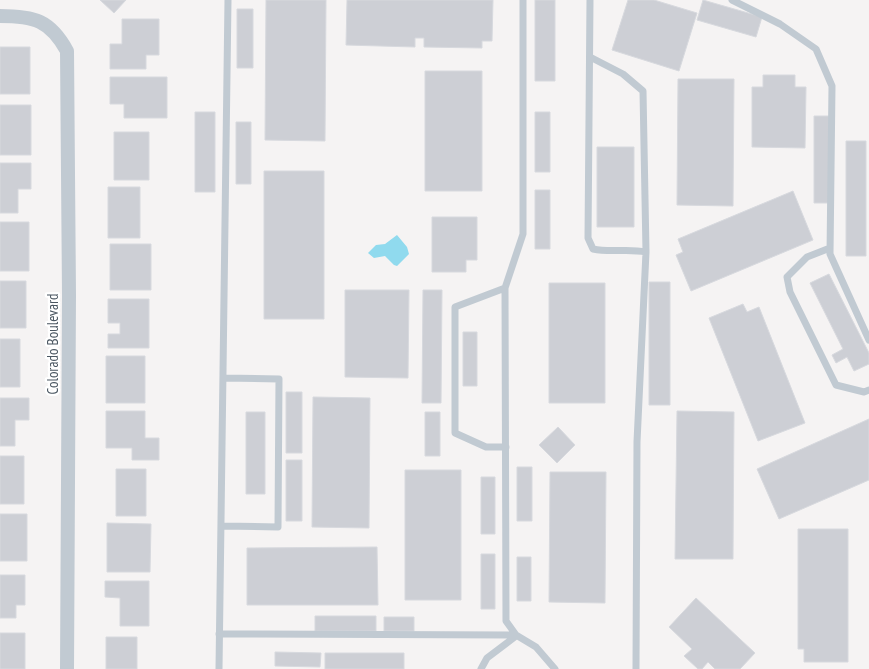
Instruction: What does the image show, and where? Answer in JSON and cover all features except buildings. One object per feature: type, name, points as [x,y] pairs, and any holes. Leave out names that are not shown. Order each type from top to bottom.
[{"type":"street","name":"Colorado Boulevard","points":[[0,16],[33,18],[47,26],[59,37],[67,51],[69,304],[67,669]]},
{"type":"lane","points":[[219,669],[228,0]]},
{"type":"lane","points":[[524,0],[523,234],[505,288],[506,621],[516,635],[536,647],[555,669]]},
{"type":"lane","points":[[590,0],[588,238],[593,249],[607,252],[632,249],[646,252]]},
{"type":"lane","points":[[732,0],[780,24],[816,49],[832,86],[830,254],[869,340]]},
{"type":"lane","points":[[590,57],[623,74],[643,91],[646,252],[637,442],[636,669]]},
{"type":"lane","points":[[830,248],[807,257],[787,276],[790,292],[836,385],[864,392],[869,390]]},
{"type":"lane","points":[[505,288],[455,307],[455,433],[486,447],[506,447]]},
{"type":"lane","points":[[221,526],[278,526],[279,379],[223,378]]},
{"type":"lane","points":[[219,634],[516,635]]},
{"type":"lane","points":[[481,669],[487,658],[516,635]]},
{"type":"water","points":[[397,235],[407,247],[409,254],[397,266],[385,256],[374,258],[368,253],[376,245],[385,244]]}]
